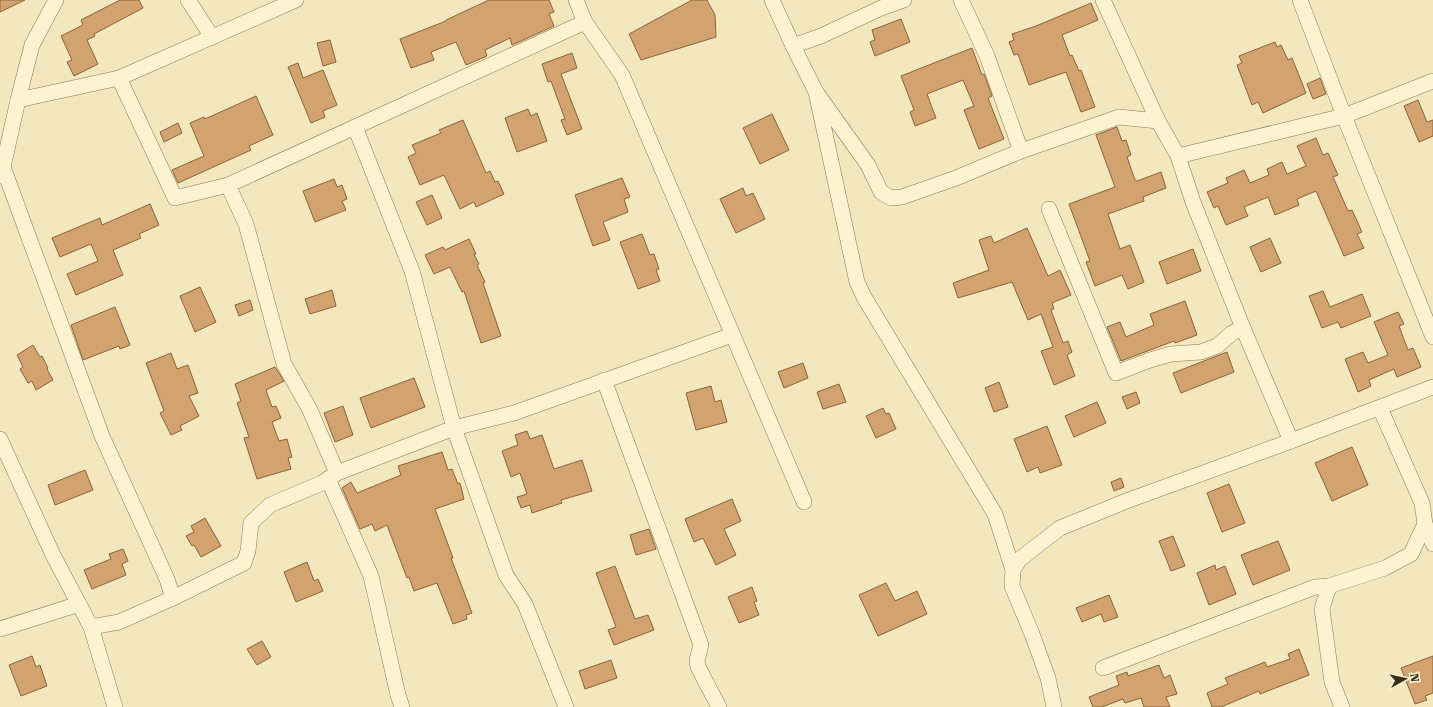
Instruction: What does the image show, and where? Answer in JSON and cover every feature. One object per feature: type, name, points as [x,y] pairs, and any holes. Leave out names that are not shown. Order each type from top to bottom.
[{"type":"street","points":[[56,0],[32,45],[2,174],[102,436],[167,579],[173,598]]},
{"type":"street","points":[[188,0],[212,37]]},
{"type":"street","points":[[18,100],[119,78],[296,0]]},
{"type":"street","points":[[576,0],[585,22],[622,75],[804,502]]},
{"type":"street","points":[[772,0],[816,92],[868,166],[881,192],[891,198],[902,197],[956,178],[1021,151],[1119,117],[1158,122]]},
{"type":"street","points":[[793,46],[821,36],[881,8],[904,0]]},
{"type":"street","points":[[961,0],[987,56],[1021,151]]},
{"type":"street","points":[[1103,0],[1158,122],[1178,156],[1193,202],[1243,328],[1292,441]]},
{"type":"street","points":[[1300,0],[1344,116],[1433,337]]},
{"type":"street","points":[[119,78],[175,198],[228,185],[585,22]]},
{"type":"street","points":[[1178,156],[1344,116],[1433,81]]},
{"type":"street","points":[[816,92],[857,282],[864,297],[996,514],[1013,570],[1012,586],[1048,678],[1054,707]]},
{"type":"street","points":[[355,127],[412,271],[454,428],[506,575],[525,604],[566,707]]},
{"type":"street","points":[[228,185],[246,224],[284,364],[309,408],[332,476],[371,576],[396,688],[402,707]]},
{"type":"street","points":[[1049,209],[1116,373],[1171,354],[1201,352],[1217,346],[1232,333],[1243,328]]},
{"type":"street","points":[[91,627],[119,622],[173,598],[244,563],[248,551],[251,523],[270,505],[322,483],[332,476],[454,428],[514,412],[732,335]]},
{"type":"street","points":[[604,380],[701,645],[697,660],[698,667],[719,707]]},
{"type":"street","points":[[1013,570],[1020,559],[1060,528],[1130,500],[1292,441],[1433,387]]},
{"type":"street","points":[[1380,408],[1422,503],[1425,524],[1433,544]]},
{"type":"street","points":[[0,439],[53,555],[91,627],[115,707]]},
{"type":"street","points":[[1103,668],[1315,587],[1329,586],[1385,568],[1411,554],[1425,524]]},
{"type":"street","points":[[1329,586],[1322,609],[1332,682],[1342,707]]},
{"type":"street","points":[[0,630],[78,604]]},
{"type":"building","points":[[0,0],[25,0],[0,12]]},
{"type":"building","points":[[120,0],[139,0],[143,8],[94,34],[95,36],[87,40],[98,64],[74,76],[67,62],[72,60],[61,36],[83,25],[81,20]]},
{"type":"building","points":[[489,0],[549,0],[554,12],[549,14],[554,26],[512,45],[510,38],[485,50],[487,56],[466,65],[456,42],[431,52],[434,60],[411,68],[400,39],[446,21]]},
{"type":"building","points":[[692,0],[707,0],[715,15],[716,37],[641,60],[629,34]]},
{"type":"building","points":[[1091,3],[1098,20],[1062,35],[1070,56],[1072,55],[1079,71],[1081,70],[1095,107],[1081,112],[1066,72],[1029,85],[1018,54],[1014,55],[1009,42],[1014,40],[1012,34],[1036,26]]},
{"type":"building","points":[[901,19],[910,42],[875,56],[870,42],[875,40],[872,30]]},
{"type":"building","points":[[330,40],[336,62],[323,66],[317,43]]},
{"type":"building","points":[[1275,42],[1277,47],[1281,45],[1288,60],[1292,58],[1306,93],[1263,113],[1258,102],[1252,105],[1237,65],[1242,63],[1239,56]]},
{"type":"building","points":[[972,48],[992,96],[988,98],[1004,139],[979,149],[964,110],[974,106],[963,80],[927,94],[936,118],[915,126],[910,112],[914,110],[901,76]]},
{"type":"building","points":[[572,53],[577,68],[561,74],[582,129],[567,135],[561,120],[565,119],[551,81],[548,82],[542,64]]},
{"type":"building","points":[[298,63],[303,78],[323,70],[337,105],[323,111],[325,117],[311,123],[288,67]]},
{"type":"building","points":[[1320,78],[1326,94],[1313,99],[1307,84]]},
{"type":"building","points":[[256,96],[273,135],[249,146],[251,150],[178,183],[172,170],[204,156],[190,123],[204,117],[205,119]]},
{"type":"building","points":[[1418,100],[1427,122],[1433,120],[1433,136],[1419,142],[1404,106]]},
{"type":"building","points":[[528,109],[531,116],[537,113],[547,141],[517,152],[505,118]]},
{"type":"building","points":[[772,114],[789,150],[760,164],[743,128]]},
{"type":"building","points":[[463,120],[486,173],[490,171],[495,182],[498,181],[504,194],[476,207],[474,202],[460,209],[444,175],[420,185],[408,157],[416,153],[412,145],[441,133],[439,130]]},
{"type":"building","points":[[178,123],[182,133],[164,142],[160,132]]},
{"type":"building","points":[[1117,127],[1122,141],[1126,140],[1131,155],[1127,157],[1135,180],[1137,181],[1161,172],[1166,188],[1143,197],[1144,201],[1108,214],[1120,249],[1130,245],[1144,282],[1128,289],[1122,275],[1095,286],[1086,262],[1090,261],[1069,204],[1115,187],[1096,135]]},
{"type":"building","points":[[1316,138],[1323,155],[1328,153],[1338,175],[1333,177],[1348,211],[1352,210],[1362,232],[1357,234],[1364,248],[1344,256],[1316,191],[1297,199],[1299,205],[1275,215],[1268,197],[1244,207],[1248,216],[1226,225],[1218,206],[1214,208],[1207,192],[1228,183],[1226,178],[1244,170],[1250,183],[1269,175],[1267,169],[1282,162],[1287,174],[1306,166],[1297,146]]},
{"type":"building","points":[[622,178],[630,197],[624,199],[628,212],[603,222],[610,240],[593,246],[575,195]]},
{"type":"building","points":[[334,179],[337,187],[342,185],[347,199],[342,201],[346,210],[315,222],[303,191]]},
{"type":"building","points":[[743,188],[746,196],[753,193],[765,219],[736,233],[720,199]]},
{"type":"building","points":[[432,195],[442,218],[427,225],[416,202]]},
{"type":"building","points":[[150,204],[159,225],[139,234],[141,238],[113,250],[123,275],[76,295],[67,274],[98,261],[91,244],[60,257],[52,238],[100,218],[102,225]]},
{"type":"building","points":[[1027,228],[1048,276],[1060,270],[1071,295],[1052,303],[1054,309],[1051,310],[1063,343],[1068,341],[1072,352],[1067,355],[1075,376],[1054,385],[1041,351],[1053,347],[1041,314],[1028,320],[1012,282],[958,298],[953,283],[989,270],[979,240],[991,236],[994,243]]},
{"type":"building","points":[[642,234],[650,255],[654,254],[659,269],[656,270],[660,281],[638,289],[620,242]]},
{"type":"building","points":[[1270,238],[1281,263],[1261,272],[1250,247]]},
{"type":"building","points":[[469,239],[476,254],[474,254],[479,264],[477,265],[485,282],[483,283],[501,336],[481,343],[464,291],[462,292],[450,267],[434,274],[425,255],[443,247],[445,250]]},
{"type":"building","points":[[1193,249],[1201,271],[1167,284],[1159,262]]},
{"type":"building","points":[[200,287],[216,322],[195,332],[180,296]]},
{"type":"building","points":[[332,290],[336,306],[310,314],[305,299]]},
{"type":"building","points":[[1323,291],[1330,307],[1362,294],[1371,316],[1341,328],[1338,322],[1322,328],[1309,296]]},
{"type":"building","points":[[250,300],[253,310],[239,316],[235,305]]},
{"type":"building","points":[[1185,301],[1197,335],[1175,343],[1174,341],[1121,361],[1107,327],[1120,322],[1126,337],[1154,325],[1150,314]]},
{"type":"building","points":[[115,307],[130,345],[120,349],[119,346],[83,360],[71,325]]},
{"type":"building","points":[[1398,312],[1404,324],[1399,326],[1408,350],[1413,348],[1421,367],[1397,377],[1394,369],[1369,380],[1371,386],[1358,392],[1345,359],[1363,352],[1368,363],[1388,355],[1374,322]]},
{"type":"building","points":[[33,345],[40,357],[42,356],[53,380],[36,390],[32,381],[28,383],[20,369],[23,367],[17,355]]},
{"type":"building","points":[[1227,352],[1234,372],[1181,393],[1173,373]]},
{"type":"building","points":[[171,353],[177,369],[188,365],[198,393],[189,396],[199,416],[180,426],[182,430],[171,435],[160,413],[164,411],[146,363]]},
{"type":"building","points":[[803,363],[808,378],[784,388],[778,372]]},
{"type":"building","points":[[275,367],[284,381],[266,390],[272,407],[276,406],[281,418],[272,422],[279,441],[287,439],[292,457],[288,458],[291,469],[257,479],[244,438],[249,437],[237,403],[241,401],[235,384]]},
{"type":"building","points":[[414,378],[425,407],[371,428],[360,398]]},
{"type":"building","points":[[999,382],[1008,407],[994,412],[985,388]]},
{"type":"building","points":[[839,384],[846,402],[823,409],[817,392]]},
{"type":"building","points":[[711,386],[715,402],[721,400],[727,422],[696,430],[686,393]]},
{"type":"building","points":[[1136,392],[1140,403],[1127,409],[1122,397]]},
{"type":"building","points":[[1097,402],[1106,423],[1074,437],[1065,416]]},
{"type":"building","points":[[343,406],[353,435],[335,442],[324,413]]},
{"type":"building","points":[[883,408],[886,414],[889,413],[896,429],[876,438],[866,416]]},
{"type":"building","points":[[1047,426],[1062,465],[1040,473],[1038,467],[1027,472],[1014,439]]},
{"type":"building","points":[[527,431],[530,439],[542,435],[554,469],[582,460],[592,491],[561,500],[562,503],[532,513],[530,505],[521,508],[517,497],[527,494],[520,473],[511,477],[502,451],[518,445],[515,435]]},
{"type":"building","points":[[1352,447],[1368,485],[1332,501],[1315,463]]},
{"type":"building","points":[[442,452],[448,470],[452,469],[458,484],[460,483],[464,499],[435,509],[453,558],[451,558],[472,613],[466,615],[467,619],[453,624],[437,583],[414,591],[409,577],[407,578],[387,525],[375,531],[372,524],[360,529],[342,488],[351,482],[357,493],[401,475],[398,466]]},
{"type":"building","points":[[85,470],[93,490],[55,505],[48,485]]},
{"type":"building","points":[[1121,478],[1124,487],[1114,491],[1111,482]]},
{"type":"building","points":[[1229,484],[1245,523],[1222,532],[1207,493]]},
{"type":"building","points":[[732,499],[741,521],[724,529],[736,555],[716,565],[703,538],[694,542],[685,519]]},
{"type":"building","points":[[205,518],[221,546],[201,557],[194,545],[192,546],[186,536],[194,532],[191,526]]},
{"type":"building","points":[[649,529],[656,549],[636,555],[630,535]]},
{"type":"building","points":[[1173,536],[1185,566],[1171,571],[1159,541]]},
{"type":"building","points":[[1278,541],[1290,570],[1253,585],[1241,555]]},
{"type":"building","points":[[123,549],[128,561],[122,564],[126,575],[92,589],[84,570],[111,559],[109,554]]},
{"type":"building","points":[[307,562],[314,581],[318,579],[323,591],[296,602],[284,572]]},
{"type":"building","points":[[1215,565],[1216,570],[1225,566],[1236,594],[1209,605],[1197,573]]},
{"type":"building","points":[[615,566],[635,619],[648,615],[654,630],[614,645],[608,630],[616,627],[596,573]]},
{"type":"building","points":[[886,583],[895,601],[917,591],[927,614],[878,636],[859,595]]},
{"type":"building","points":[[752,587],[757,601],[754,602],[759,615],[739,623],[728,597]]},
{"type":"building","points":[[1109,595],[1118,617],[1104,622],[1101,614],[1082,622],[1076,608]]},
{"type":"building","points":[[262,641],[271,657],[257,665],[247,649]]},
{"type":"building","points":[[1299,649],[1309,675],[1260,694],[1259,691],[1221,707],[1212,707],[1207,693],[1228,684],[1225,678],[1265,662],[1267,667],[1290,659],[1288,654]]},
{"type":"building","points":[[32,656],[36,667],[40,665],[47,686],[21,696],[9,665]]},
{"type":"building","points":[[1433,656],[1433,693],[1425,696],[1427,700],[1415,704],[1401,668]]},
{"type":"building","points":[[611,660],[617,678],[585,689],[579,671]]},
{"type":"building","points":[[1159,665],[1164,678],[1170,675],[1177,694],[1166,697],[1170,707],[1144,707],[1141,698],[1125,703],[1123,699],[1102,707],[1093,707],[1089,697],[1119,685],[1116,676],[1127,672],[1128,676]]}]
